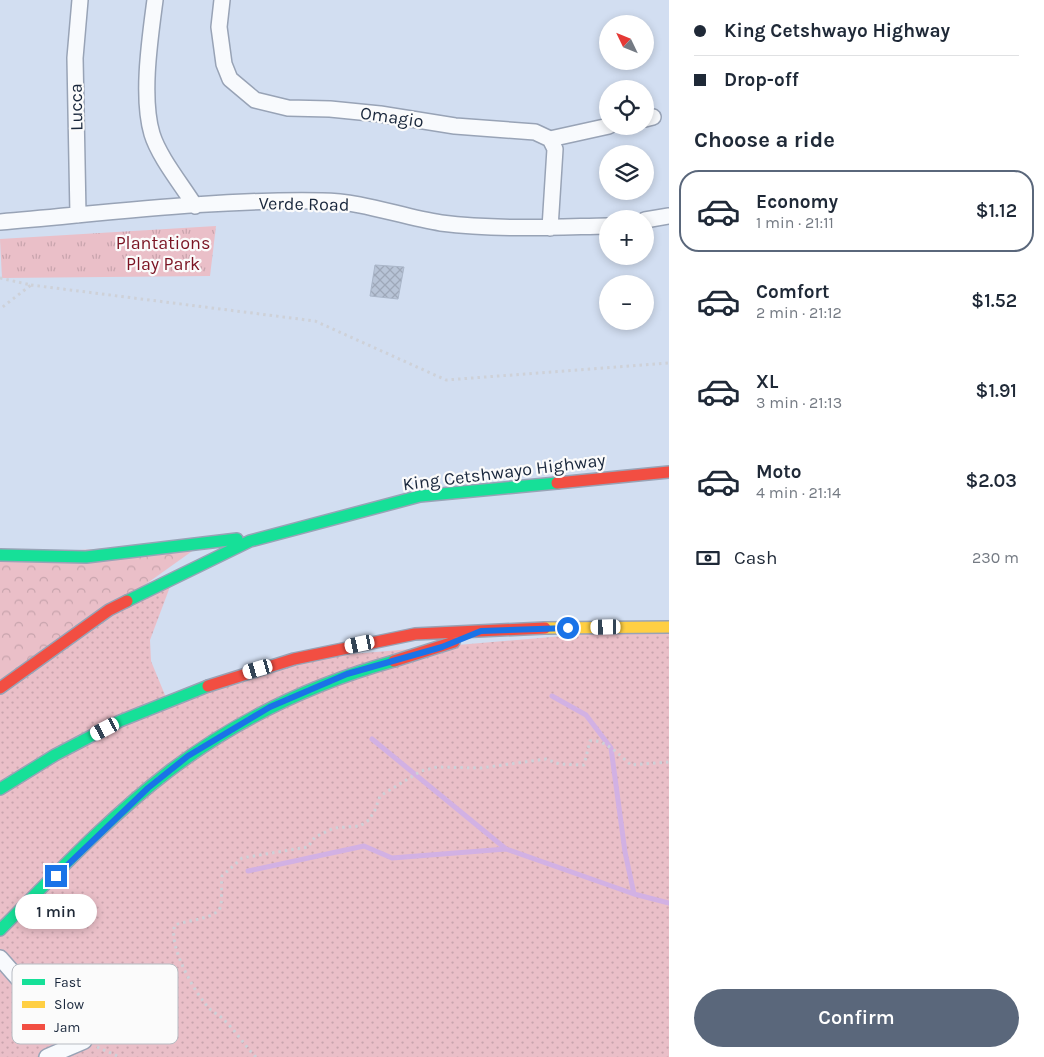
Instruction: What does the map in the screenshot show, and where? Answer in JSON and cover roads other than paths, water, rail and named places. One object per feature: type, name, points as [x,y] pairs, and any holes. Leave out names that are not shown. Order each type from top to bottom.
[{"type":"highway","name":"King Cetshwayo Highway","points":[[0,688],[109,610],[174,576],[250,540],[420,496],[669,472]]},
{"type":"highway","points":[[0,555],[58,560],[135,553],[228,539],[250,540]]},
{"type":"highway","points":[[0,789],[56,755],[120,721],[223,680],[294,659],[415,634],[669,627]]},
{"type":"highway","points":[[0,930],[148,788],[188,756],[227,731],[270,707],[316,686],[390,661],[442,647],[481,631]]},
{"type":"street","name":"Lucca","points":[[78,215],[75,58],[80,0]]},
{"type":"street","points":[[155,0],[149,56],[148,113],[152,134],[195,206]]},
{"type":"street","name":"Omagio","points":[[222,0],[219,27],[224,64],[230,79],[254,100],[288,108],[346,111],[455,126],[535,132],[550,139]]},
{"type":"street","points":[[550,228],[556,149],[550,139],[599,128]]},
{"type":"street","name":"Verde Road","points":[[0,222],[195,206],[323,201],[375,207],[440,223],[550,228],[599,226]]},
{"type":"street","points":[[654,218],[669,216]]},
{"type":"street","points":[[0,958],[12,972]]},
{"type":"street","points":[[47,1057],[77,1044]]},
{"type":"waterway","points":[[552,696],[586,715],[611,748],[625,852],[634,894]]},
{"type":"waterway","points":[[372,739],[506,849]]},
{"type":"waterway","points":[[248,871],[364,846],[392,858],[506,849],[634,894],[669,903]]},
{"type":"park label","name":"Plantations Play Park","points":[[163,253]]}]
